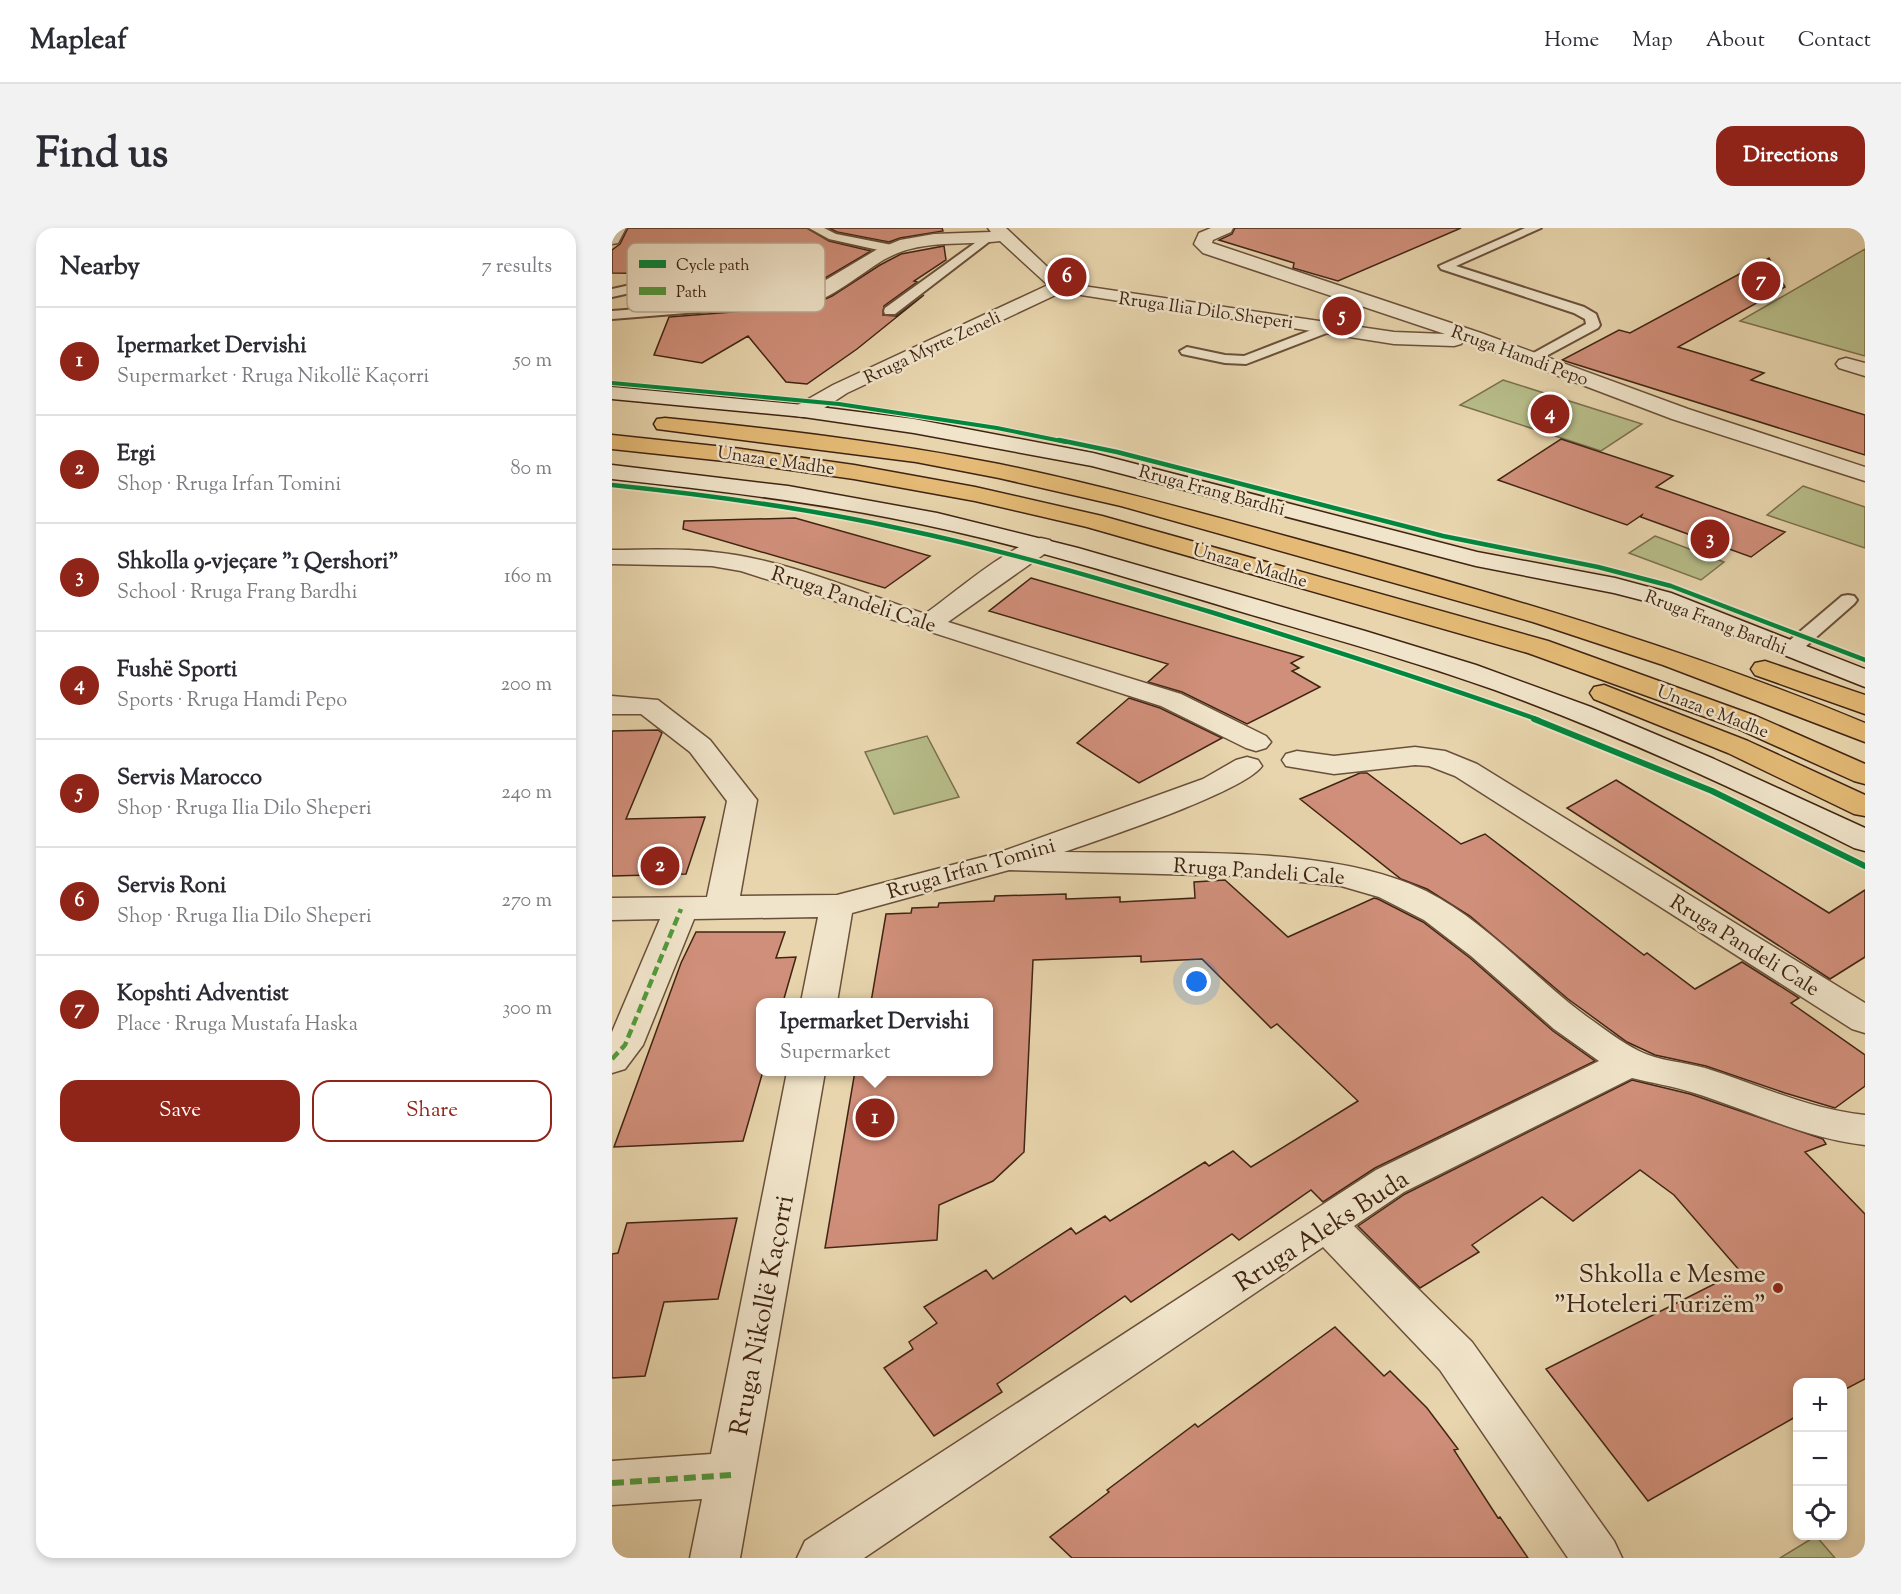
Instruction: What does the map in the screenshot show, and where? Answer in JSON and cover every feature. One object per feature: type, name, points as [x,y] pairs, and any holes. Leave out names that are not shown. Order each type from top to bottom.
[{"type":"highway","name":"Unaza e Madhe","points":[[647,422],[872,448],[998,471],[1167,511],[1499,602],[1591,630],[1729,678],[1865,733]]},
{"type":"highway","name":"Unaza e Madhe","points":[[612,441],[775,459],[868,473],[1030,505],[1130,531],[1538,647],[1746,722],[1865,775]]},
{"type":"highway","points":[[1167,511],[1241,517],[1553,601],[1654,631],[1865,705]]},
{"type":"highway","points":[[1130,531],[1165,555],[1407,627],[1567,680],[1738,747],[1865,807]]},
{"type":"street","points":[[612,239],[618,228]]},
{"type":"street","name":"Rruga Hamdi Pepo","points":[[1225,228],[1205,237],[1203,244],[1209,249],[1474,337],[1680,414],[1865,474]]},
{"type":"street","points":[[825,289],[892,249],[938,238],[995,234]]},
{"type":"street","name":"Rruga Ilia Dilo Sheperi","points":[[995,234],[1061,286],[1101,295],[1419,341],[1474,337]]},
{"type":"street","name":"Rruga Myrte Zeneli","points":[[804,411],[840,389],[1061,286]]},
{"type":"street","name":"Rruga Frang Bardhi","points":[[612,393],[804,411],[914,426],[1093,460],[1476,559],[1615,586],[1662,598],[1865,679]]},
{"type":"street","points":[[612,472],[757,488],[813,497],[894,512],[1041,545],[1400,650],[1538,696],[1656,744],[1865,841]]},
{"type":"street","points":[[928,624],[1041,545]]},
{"type":"street","name":"Rruga Pandeli Cale","points":[[612,557],[712,559],[744,564],[800,580],[928,624],[1171,700],[1251,754],[1283,742],[1295,750],[1298,755],[1297,760],[1334,765],[1379,758],[1434,757],[1466,770],[1865,1020]]},
{"type":"street","points":[[612,705],[648,706],[700,746],[742,800],[722,909]]},
{"type":"street","name":"Rruga Irfan Tomini","points":[[612,909],[837,906],[1009,860],[1214,785],[1251,754]]},
{"type":"street","name":"Rruga Pandeli Cale","points":[[1009,860],[1062,864],[1184,864],[1295,869],[1346,876],[1391,889],[1435,911],[1561,1015],[1629,1063]]},
{"type":"street","points":[[820,998],[837,906]]},
{"type":"street","points":[[612,1059],[625,1045],[681,909]]},
{"type":"street","points":[[1629,1063],[1699,1081],[1799,1117],[1845,1129],[1865,1130]]},
{"type":"street","name":"Rruga Aleks Buda","points":[[822,1558],[1390,1181],[1629,1063]]},
{"type":"street","name":"Rruga Nikollë Kaçorri","points":[[715,1558],[805,1076]]},
{"type":"street","points":[[1326,1224],[1456,1356],[1597,1558]]},
{"type":"street","points":[[612,1483],[731,1475]]},
{"type":"lane","points":[[815,228],[833,237],[892,249]]},
{"type":"lane","points":[[1533,359],[1593,325],[1591,317],[1579,310],[1445,266],[1535,228]]},
{"type":"lane","points":[[890,311],[995,234]]},
{"type":"lane","points":[[612,293],[627,290]]},
{"type":"lane","points":[[612,315],[644,312]]},
{"type":"lane","points":[[1187,351],[1225,359],[1246,360],[1327,328]]},
{"type":"lane","points":[[1790,650],[1848,600]]},
{"type":"green space","points":[[1865,249],[1865,356],[1740,321]]},
{"type":"green space","points":[[1503,380],[1642,424],[1601,451],[1460,405]]},
{"type":"green space","points":[[1803,486],[1865,507],[1865,548],[1767,515]]},
{"type":"green space","points":[[1655,536],[1724,562],[1701,580],[1629,553]]},
{"type":"green space","points":[[927,736],[959,797],[894,814],[865,752]]},
{"type":"green space","points":[[1809,1540],[1819,1540],[1835,1558],[1780,1558]]},
{"type":"building","points":[[628,228],[807,228],[829,241],[871,251],[825,278],[825,243],[627,243],[627,273],[612,273],[612,250],[620,244]]},
{"type":"building","points":[[829,228],[942,228],[943,231],[889,242],[837,232]]},
{"type":"building","points":[[1235,228],[1461,228],[1338,281],[1293,268],[1294,263],[1219,240],[1232,234]]},
{"type":"building","points":[[944,246],[946,260],[914,281],[917,282],[884,306],[883,315],[896,316],[924,295],[857,349],[807,384],[786,382],[748,336],[702,363],[654,355],[669,317],[733,312],[825,312],[825,299],[901,254]]},
{"type":"building","points":[[1769,258],[1785,287],[1678,347],[1764,373],[1751,380],[1865,415],[1865,455],[1562,360],[1619,330],[1630,333]]},
{"type":"building","points":[[1561,439],[1673,476],[1656,487],[1785,532],[1751,557],[1641,517],[1642,515],[1627,525],[1498,480]]},
{"type":"building","points":[[795,518],[930,556],[885,588],[683,529],[684,521]]},
{"type":"building","points":[[1031,578],[1303,657],[1291,663],[1299,668],[1292,671],[1320,687],[1247,724],[1182,692],[1148,682],[1168,664],[989,611]]},
{"type":"building","points":[[1129,698],[1160,708],[1222,738],[1139,783],[1077,743]]},
{"type":"building","points":[[658,730],[662,733],[626,819],[705,817],[686,874],[612,876],[612,731]]},
{"type":"building","points":[[1360,773],[1367,773],[1461,844],[1485,834],[1644,955],[1647,953],[1695,989],[1742,962],[1799,998],[1791,1003],[1865,1055],[1865,1086],[1835,1108],[1706,1066],[1655,1055],[1627,1042],[1568,999],[1470,916],[1427,889],[1401,879],[1300,799]]},
{"type":"building","points":[[1616,780],[1829,913],[1865,890],[1865,957],[1830,979],[1567,808]]},
{"type":"building","points":[[1225,880],[1288,937],[1374,898],[1378,899],[1423,922],[1470,958],[1553,1031],[1595,1061],[1375,1168],[1323,1202],[1311,1190],[1239,1240],[1232,1234],[1131,1302],[1125,1296],[997,1384],[1002,1392],[934,1436],[884,1368],[913,1349],[909,1342],[937,1323],[924,1307],[986,1270],[993,1279],[1071,1228],[1076,1234],[1105,1216],[1110,1221],[1205,1162],[1209,1166],[1233,1151],[1251,1167],[1358,1101],[1277,1024],[1271,1028],[1202,959],[1141,962],[1141,956],[1033,960],[1024,1152],[993,1181],[939,1205],[937,1240],[825,1248],[854,1076],[993,1076],[993,998],[872,998],[886,914],[911,913],[912,908],[938,907],[939,903],[994,901],[995,896],[1066,894],[1066,899],[1120,897],[1120,902],[1195,898],[1194,882]]},
{"type":"building","points":[[696,932],[785,932],[776,958],[796,957],[784,998],[756,998],[756,1076],[762,1076],[743,1141],[614,1147],[681,963]]},
{"type":"building","points":[[1632,1080],[1690,1094],[1823,1139],[1826,1144],[1805,1152],[1865,1214],[1865,1379],[1847,1388],[1847,1378],[1793,1378],[1793,1418],[1648,1501],[1546,1369],[1740,1271],[1674,1195],[1640,1170],[1573,1221],[1542,1197],[1472,1245],[1479,1252],[1420,1288],[1358,1226],[1405,1194]]},
{"type":"building","points":[[737,1218],[718,1299],[664,1302],[645,1376],[612,1378],[612,1254],[618,1253],[627,1223]]},
{"type":"building","points":[[1335,1327],[1384,1376],[1390,1371],[1427,1408],[1458,1449],[1454,1450],[1498,1518],[1500,1517],[1528,1558],[1072,1558],[1050,1537],[1109,1492],[1107,1490],[1195,1424],[1198,1427]]},
{"type":"marked path","points":[[612,1059],[625,1045],[681,909]]},
{"type":"marked path","points":[[612,1483],[731,1475]]},
{"type":"cycle path","points":[[612,383],[839,404],[997,428],[1117,452],[1443,536],[1598,567],[1671,586],[1865,660]]},
{"type":"cycle path","points":[[612,485],[806,510],[949,539],[1085,575],[1313,644],[1475,697],[1634,757],[1789,827],[1865,866]]},
{"type":"place","name":"Servis Roni","points":[[1067,277]]},
{"type":"place","name":"Kopshti Adventist","points":[[1761,281]]},
{"type":"place","name":"Servis Marocco","points":[[1342,316]]},
{"type":"place","name":"Fushë Sporti","points":[[1550,414]]},
{"type":"place","name":"Shkolla 9-vjeçare \"1 Qershori\"","points":[[1710,539]]},
{"type":"place","name":"Ergi","points":[[660,866]]},
{"type":"place","name":"Ipermarket Dervishi","points":[[875,1118]]},
{"type":"place","name":"Shkolla e Mesme \"Hoteleri Turizëm\"","points":[[1778,1288]]}]
